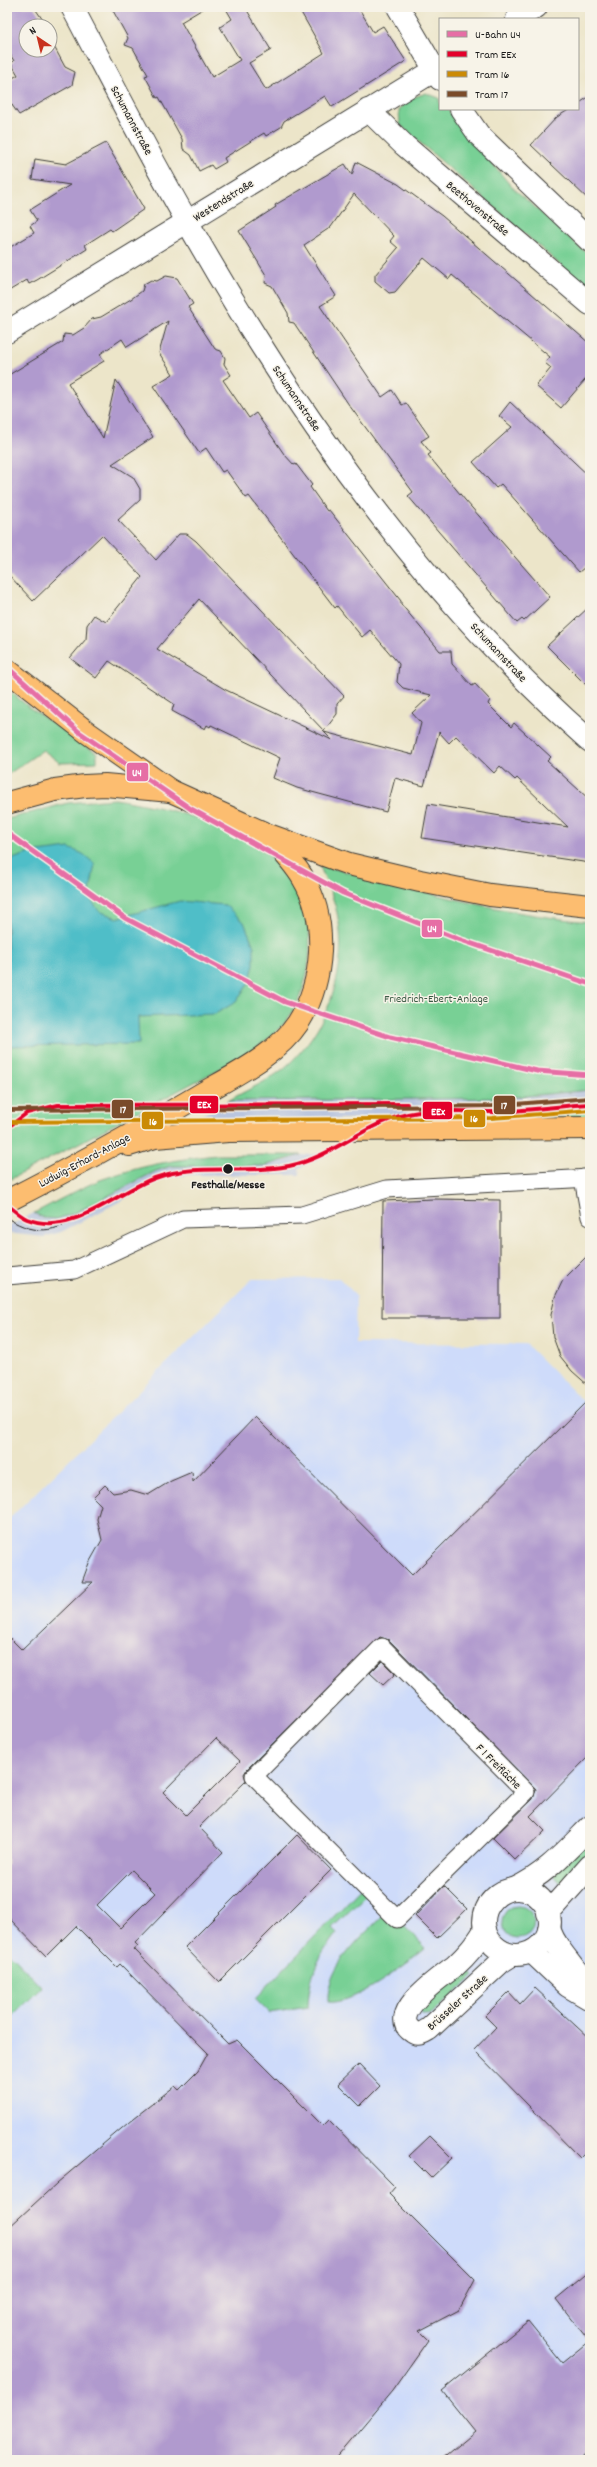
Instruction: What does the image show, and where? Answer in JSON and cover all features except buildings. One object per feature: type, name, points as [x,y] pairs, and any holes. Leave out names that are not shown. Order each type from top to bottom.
[{"type":"main road","points":[[7,670],[88,733],[172,791]]},
{"type":"main road","name":"Ludwig-Erhard-Anlage","points":[[7,803],[55,790],[85,786],[105,785],[172,791],[266,834],[304,880],[313,898],[319,926],[319,966],[314,987],[297,1024],[259,1060],[103,1152],[7,1201]]},
{"type":"main road","points":[[266,834],[349,864],[420,881],[490,895],[590,906]]},
{"type":"main road","points":[[103,1152],[155,1137],[228,1130],[590,1128]]},
{"type":"street","name":"Schumannstraße","points":[[72,7],[187,222],[286,383],[361,491],[500,656],[590,741]]},
{"type":"street","points":[[398,7],[438,73]]},
{"type":"street","points":[[519,18],[536,7]]},
{"type":"street","name":"Westendstraße","points":[[7,332],[368,110],[438,73]]},
{"type":"street","name":"Beethovenstraße","points":[[368,110],[404,145],[590,304]]},
{"type":"street","points":[[462,110],[480,135],[590,241]]},
{"type":"street","points":[[7,1276],[74,1270],[183,1219],[302,1215],[386,1189],[587,1178],[590,1217]]},
{"type":"street","name":"F 1 Freifläche","points":[[382,1647],[526,1792],[397,1919],[254,1776],[382,1647]]},
{"type":"street","points":[[590,1827],[542,1873],[530,1882],[503,1892],[494,1899],[487,1908],[484,1919],[485,1930],[495,1947],[522,1953],[568,1986],[590,1999]]},
{"type":"street","points":[[522,1953],[546,1938],[549,1921],[590,1866]]},
{"type":"street","points":[[514,1889],[525,1890],[535,1894],[542,1901],[560,1951],[580,1974],[590,1990]]},
{"type":"street","name":"Brüsseler Straße","points":[[485,1930],[477,1943],[456,1965],[428,1987],[411,2004],[406,2017],[409,2030],[420,2034],[429,2029],[501,1962],[522,1953]]},
{"type":"shaded area","points":[[590,1090],[590,1109],[548,1113],[501,1116],[189,1122],[228,1101],[505,1098]]},
{"type":"shaded area","points":[[331,1153],[299,1168],[300,1175],[189,1175],[167,1177],[61,1232],[44,1237],[7,1233],[7,1227],[34,1213],[44,1218],[77,1212],[156,1171],[171,1166],[285,1161],[301,1155]]},
{"type":"shaded area","points":[[339,1278],[356,1295],[355,1343],[526,1344],[585,1403],[590,1398],[590,2460],[7,2460],[7,1521],[252,1279]]},
{"type":"green space","points":[[426,93],[439,98],[439,110],[448,110],[511,186],[590,256],[590,291],[400,125],[399,110],[409,99]]},
{"type":"green space","points":[[7,689],[30,708],[97,753],[97,762],[60,763],[43,750],[7,775]]},
{"type":"green space","points":[[115,799],[175,811],[215,825],[252,843],[268,854],[284,869],[296,887],[304,908],[309,929],[310,951],[307,973],[301,995],[291,1014],[282,1026],[246,1055],[7,1181],[7,819],[68,803]]},
{"type":"green space","name":"Friedrich-Ebert-Anlage","points":[[319,865],[453,899],[521,913],[590,922],[590,1090],[505,1098],[228,1101],[277,1074],[298,1054],[312,1037],[323,1018],[331,998],[337,977],[340,956],[340,934],[337,913],[327,882]]},
{"type":"green space","points":[[590,1109],[590,1118],[499,1119],[498,1116]]},
{"type":"green space","points":[[217,1155],[301,1155],[264,1166],[171,1166],[156,1171],[77,1212],[57,1219],[44,1218],[34,1213],[84,1187],[115,1175],[158,1164]]},
{"type":"green space","points":[[590,1835],[590,1852],[562,1884],[552,1873]]},
{"type":"green space","points":[[364,1885],[370,1891],[332,1928],[337,1933],[325,1950],[316,1967],[310,1986],[308,2007],[269,2013],[255,1999]]},
{"type":"green space","points":[[518,1906],[524,1907],[531,1913],[534,1922],[533,1928],[527,1935],[518,1938],[512,1937],[505,1931],[502,1922],[503,1916],[509,1909]]},
{"type":"green space","points":[[388,1910],[426,1948],[406,1964],[365,1991],[351,1998],[328,2002],[329,1988],[333,1975],[340,1963],[358,1940]]},
{"type":"green space","points":[[7,1951],[42,1987],[12,2017],[7,2012]]},
{"type":"green space","points":[[464,1966],[474,1976],[430,2016],[422,2014],[420,2010]]},
{"type":"water","points":[[69,848],[83,854],[95,864],[89,897],[99,911],[117,918],[180,901],[225,905],[244,922],[254,947],[254,965],[249,983],[236,1002],[215,1014],[138,1017],[139,1044],[7,1046],[7,861],[30,853]]},
{"type":"tram line","name":"17","points":[[7,1110],[492,1106],[590,1098]]},
{"type":"tram line","name":"EEx","points":[[7,1128],[27,1113],[58,1105],[407,1104]]},
{"type":"tram line","name":"EEx","points":[[7,1205],[27,1219],[44,1223],[60,1222],[77,1218],[140,1185],[171,1173],[205,1170],[272,1168],[304,1162],[332,1150],[372,1127],[412,1113],[435,1111],[492,1112],[590,1104]]},
{"type":"tram line","name":"16","points":[[7,1122],[492,1118],[590,1110]]},
{"type":"tram line","points":[[7,1218],[29,1228],[49,1230],[68,1223],[89,1211]]},
{"type":"metro line","name":"U4","points":[[7,667],[79,732],[191,809],[343,893],[458,939],[590,984]]},
{"type":"metro line","name":"U4","points":[[7,833],[125,918],[285,1002],[390,1037],[537,1071],[590,1075]]},
{"type":"place","name":"Festhalle/Messe","points":[[228,1169]]}]
